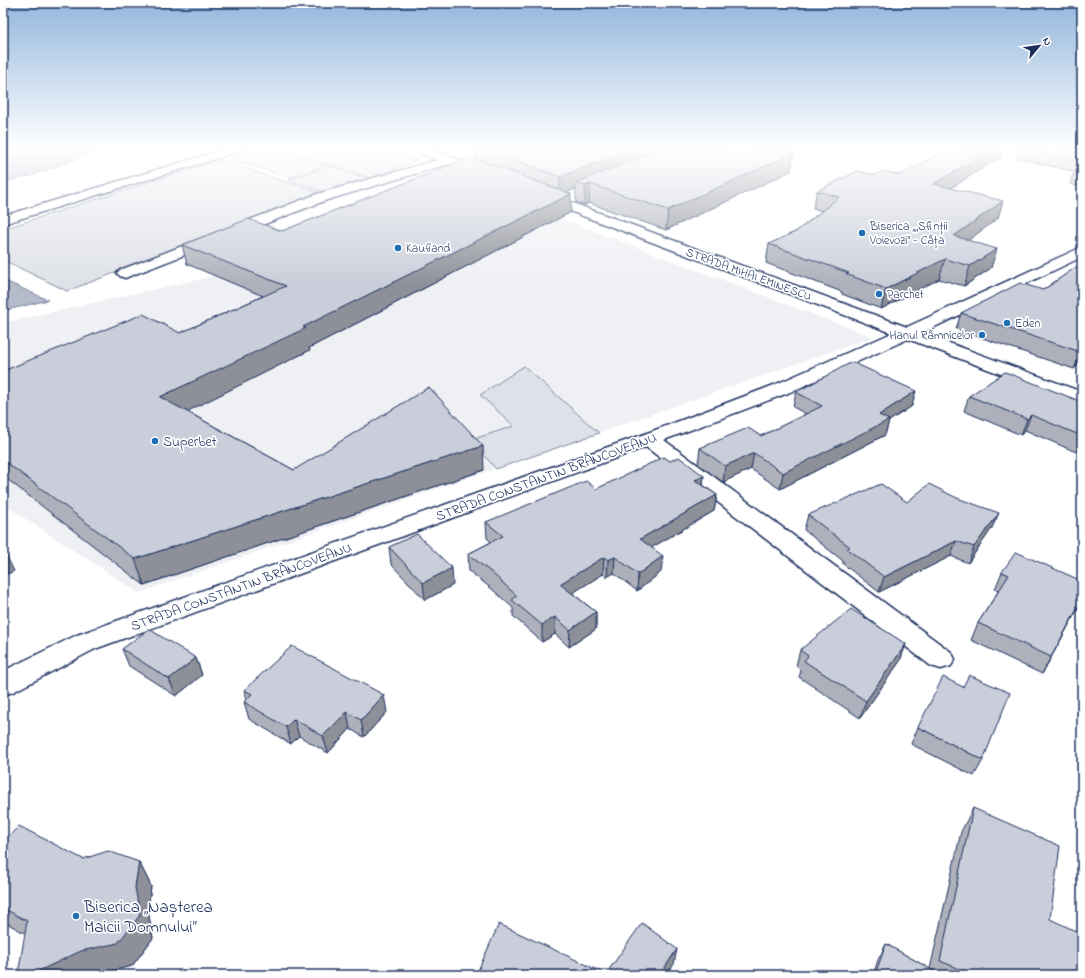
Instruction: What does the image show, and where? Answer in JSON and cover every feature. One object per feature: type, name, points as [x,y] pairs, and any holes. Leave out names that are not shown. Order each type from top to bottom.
[{"type":"street","points":[[3,220],[90,194]]},
{"type":"street","points":[[125,273],[334,194]]},
{"type":"street","name":"STRADA MIHAI EMINESCU","points":[[538,194],[1082,398]]},
{"type":"street","points":[[560,202],[575,196]]},
{"type":"street","name":"STRADA CONSTANTIN BRÂNCOVEANU","points":[[3,684],[86,642],[649,439],[781,389],[908,333],[1082,252]]},
{"type":"street","points":[[649,439],[941,659]]},
{"type":"shaded area","points":[[114,194],[324,194],[67,291],[3,260],[3,229]]},
{"type":"shaded area","points":[[407,194],[495,194],[873,337],[139,593],[3,504],[3,323],[210,277]]},
{"type":"shaded area","points":[[524,366],[599,433],[496,469],[471,440],[514,426],[480,395]]},
{"type":"water","points":[[3,280],[48,300],[3,311]]},
{"type":"building","points":[[377,194],[571,194],[303,327],[306,328],[160,397],[294,470],[429,387],[483,446],[135,559],[3,460],[3,371],[143,314],[180,333],[286,286],[182,245],[248,219],[282,231]]},
{"type":"building","points":[[619,194],[704,194],[668,210]]},
{"type":"building","points":[[827,194],[973,194],[1003,201],[954,236],[997,249],[970,266],[945,259],[886,289],[846,274],[849,273],[769,244],[797,231],[839,197]]},
{"type":"building","points":[[1082,263],[1081,352],[961,313],[1020,283],[1043,290]]},
{"type":"building","points":[[852,362],[916,391],[879,415],[889,420],[783,473],[754,453],[725,466],[700,448],[748,428],[761,436],[822,406],[796,392]]},
{"type":"building","points":[[1005,372],[1082,402],[1082,436],[1031,415],[1027,419],[969,396]]},
{"type":"building","points":[[664,457],[670,461],[679,457],[704,476],[695,480],[717,495],[640,539],[663,556],[638,574],[615,557],[608,560],[604,557],[560,584],[596,612],[570,630],[555,617],[542,625],[512,600],[517,596],[468,554],[503,536],[486,522],[586,481],[596,489]]},
{"type":"building","points":[[881,484],[907,502],[929,484],[957,498],[999,513],[974,547],[956,541],[884,577],[847,549],[850,547],[808,515]]},
{"type":"building","points":[[417,534],[452,568],[423,583],[389,547]]},
{"type":"building","points":[[1016,552],[1082,581],[1082,600],[1051,657],[978,623],[1009,575],[1002,572]]},
{"type":"building","points":[[851,609],[906,644],[866,701],[804,661],[808,656],[800,650]]},
{"type":"building","points":[[149,629],[196,658],[169,679],[122,649]]},
{"type":"building","points":[[292,646],[384,695],[361,720],[347,712],[323,736],[294,719],[286,727],[244,702],[252,694],[244,690]]},
{"type":"building","points":[[969,675],[1010,693],[983,760],[918,727],[943,677],[963,687]]},
{"type":"building","points":[[973,808],[1060,846],[1050,919],[1082,934],[1082,975],[975,975],[940,961]]},
{"type":"building","name":"Biserica „Nașterea Maicii Domnului”","points":[[19,826],[83,859],[108,851],[139,862],[135,887],[140,915],[118,943],[81,951],[30,975],[18,975],[27,921],[3,908],[3,842]]},
{"type":"building","points":[[642,923],[677,949],[660,975],[476,975],[499,924],[606,974]]},
{"type":"building","points":[[886,944],[941,975],[875,975]]},
{"type":"place","name":"Biserica „„Sfinții Voievozi” - Câța","points":[[862,233]]},
{"type":"place","name":"Kaufland","points":[[398,248]]},
{"type":"place","name":"Parchet","points":[[879,294]]},
{"type":"place","name":"Eden","points":[[1007,323]]},
{"type":"place","name":"Hanul Râmnicelor","points":[[982,335]]},
{"type":"place","name":"Superbet","points":[[155,441]]},
{"type":"place","name":"Biserica „Nașterea Maicii Domnului”","points":[[76,916]]}]
